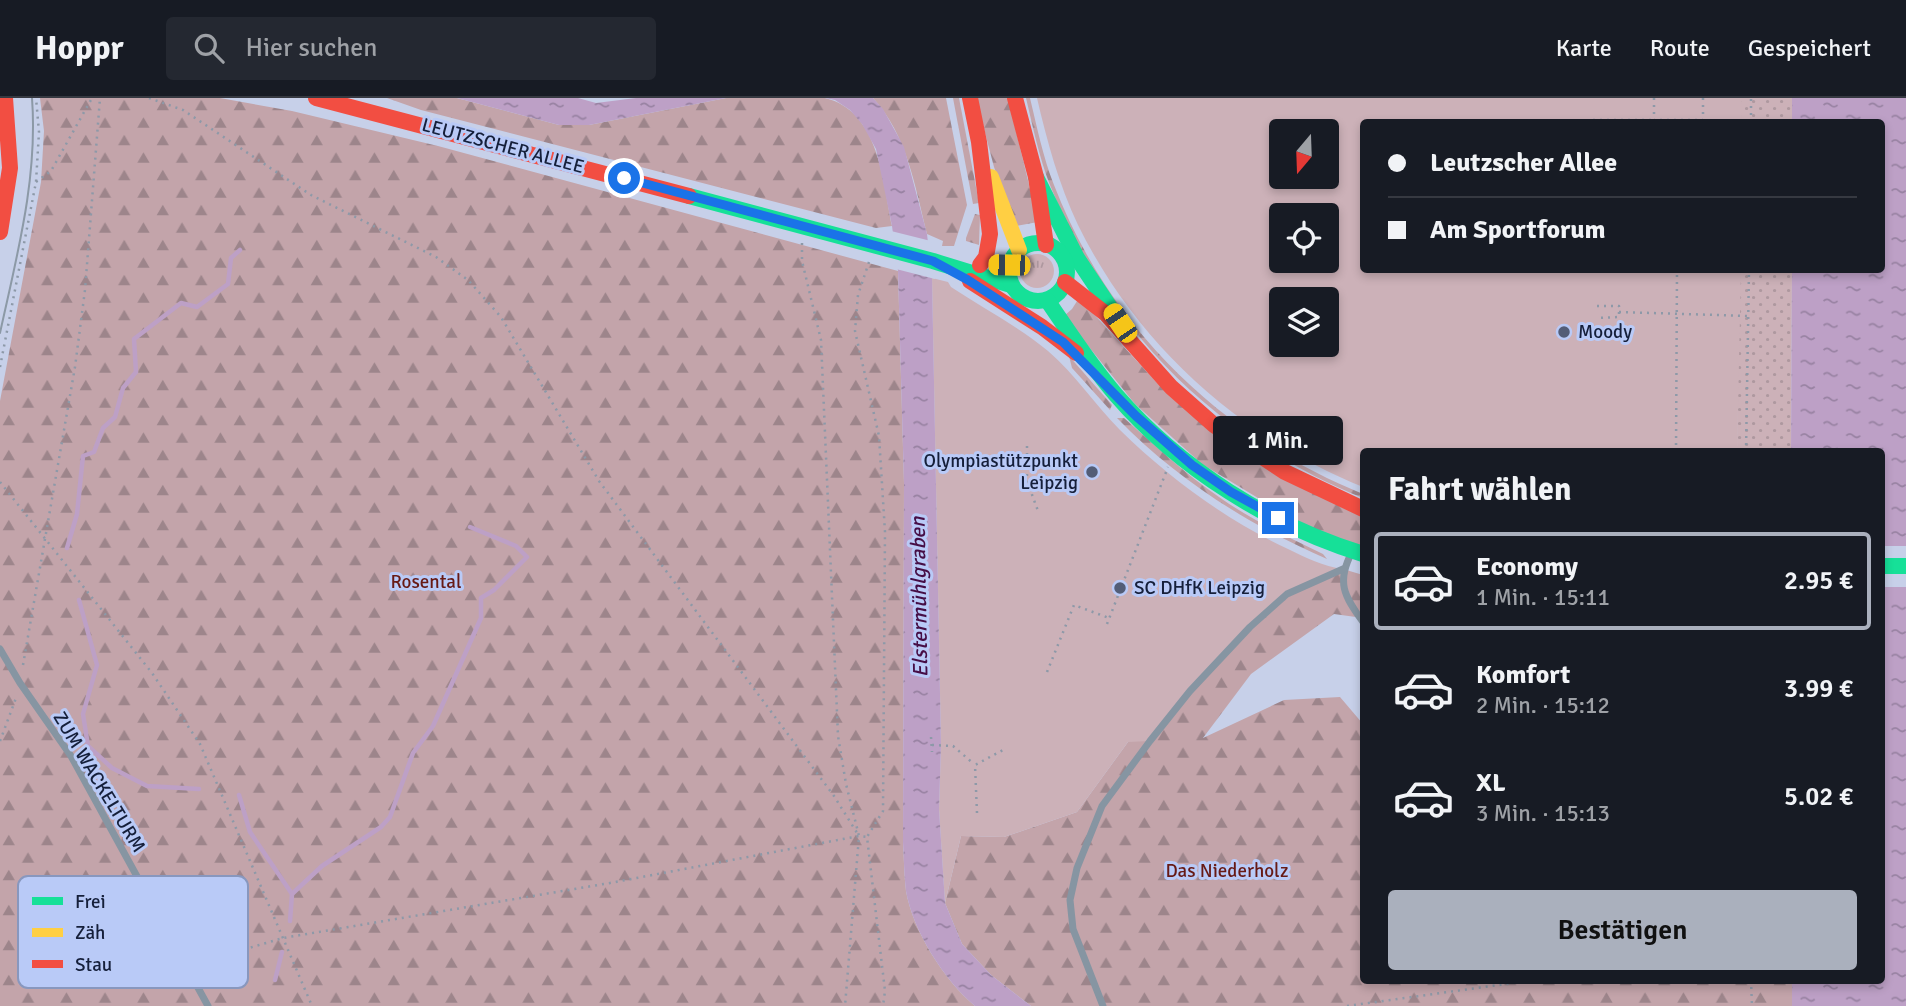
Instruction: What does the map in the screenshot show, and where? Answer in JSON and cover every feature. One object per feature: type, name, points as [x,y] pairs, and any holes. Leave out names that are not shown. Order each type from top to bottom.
[{"type":"main road","points":[[0,232],[10,168],[5,98]]},
{"type":"main road","name":"LEUTZSCHER ALLEE","points":[[316,98],[933,261],[1012,285]]},
{"type":"main road","points":[[970,98],[979,142],[990,234],[986,257],[980,265]]},
{"type":"main road","points":[[1015,98],[1036,177],[1046,245]]},
{"type":"main road","points":[[979,142],[1019,250]]},
{"type":"main road","points":[[1036,177],[1077,258],[1135,345]]},
{"type":"main road","points":[[1032,244],[1046,245],[1055,249],[1066,263],[1065,282],[1061,290],[1047,300],[1039,302],[1023,298],[1012,285],[1009,265],[1019,250],[1032,244]]},
{"type":"main road","name":"LEUTZSCHER ALLEE","points":[[933,261],[1009,265]]},
{"type":"main road","name":"LEUTZSCHER ALLEE","points":[[933,261],[968,280],[1063,342],[1116,395]]},
{"type":"main road","points":[[1065,282],[1095,303],[1171,387],[1212,424],[1273,466],[1317,490],[1360,508]]},
{"type":"main road","points":[[1047,300],[1116,395],[1197,469],[1256,507],[1299,529],[1358,552]]},
{"type":"main road","points":[[1885,566],[1906,566]]},
{"type":"lane","points":[[1103,1006],[1073,929],[1070,900],[1077,868],[1102,806],[1174,711],[1250,627],[1287,594],[1343,569],[1358,552]]},
{"type":"lane","points":[[1343,569],[1346,599],[1360,618]]},
{"type":"lane","name":"ZUM WACKELTURM","points":[[0,649],[20,683],[71,756],[137,876]]},
{"type":"lane","name":"ZUM WACKELTURM","points":[[198,988],[208,1006]]},
{"type":"path","points":[[0,367],[36,183],[39,132],[36,98]]},
{"type":"path","points":[[36,183],[51,171],[92,98]]},
{"type":"path","points":[[31,621],[75,367],[85,290],[100,98]]},
{"type":"path","points":[[149,98],[183,110],[311,195],[436,257],[468,280],[501,317],[599,481],[834,796],[859,836]]},
{"type":"path","points":[[1654,98],[1654,119]]},
{"type":"path","points":[[1703,98],[1703,119]]},
{"type":"path","points":[[1751,98],[1751,119]]},
{"type":"path","points":[[802,226],[802,261],[821,340],[838,736],[859,836],[845,1006]]},
{"type":"path","points":[[873,245],[858,295],[855,331],[878,436],[885,532],[883,811],[867,837],[885,991],[883,1006]]},
{"type":"path","points":[[1676,273],[1676,448]]},
{"type":"path","points":[[1746,448],[1749,273]]},
{"type":"path","points":[[1597,306],[1619,306],[1619,317],[1597,318]]},
{"type":"path","points":[[1619,312],[1749,316]]},
{"type":"path","points":[[1027,446],[1027,481],[1038,511]]},
{"type":"path","points":[[1107,624],[1175,451]]},
{"type":"path","points":[[0,482],[152,673],[200,744],[312,1006]]},
{"type":"path","points":[[1047,672],[1074,605],[1109,618]]},
{"type":"path","points":[[931,737],[932,752]]},
{"type":"path","points":[[932,745],[953,746],[975,765],[977,813]]},
{"type":"path","points":[[975,765],[1005,749]]},
{"type":"path","points":[[248,948],[283,938],[610,883],[859,836],[867,837]]},
{"type":"path","points":[[1348,1006],[1506,984]]},
{"type":"path","points":[[1751,984],[1752,1006]]},
{"type":"green space","name":"Rosental","points":[[40,98],[220,98],[292,111],[438,146],[898,271],[904,483],[905,885],[915,922],[931,954],[952,983],[975,1006],[0,1006],[0,401],[41,182],[44,131]]},
{"type":"green space","points":[[387,98],[457,98],[559,125],[589,125],[726,98],[825,98],[843,105],[857,117],[868,132],[881,169],[892,226],[876,228],[421,110]]},
{"type":"green space","points":[[873,98],[946,98],[967,205],[954,246],[942,246],[943,241],[927,234],[902,145],[885,112]]},
{"type":"green space","points":[[953,98],[959,98],[979,203],[973,204]]},
{"type":"green space","points":[[976,98],[1008,98],[1038,222],[1016,226],[994,167]]},
{"type":"green space","points":[[1026,98],[1030,98],[1043,153],[1077,237],[1106,286],[1139,331],[1176,372],[1218,409],[1263,442],[1311,470],[1360,493],[1360,497],[1310,473],[1261,445],[1215,412],[1174,374],[1137,333],[1104,288],[1075,238],[1050,185]]},
{"type":"green space","points":[[1037,98],[1741,98],[1742,119],[1360,119],[1360,273],[1741,273],[1737,448],[1360,448],[1360,486],[1275,442],[1234,414],[1196,382],[1130,310],[1102,269],[1078,225],[1059,179]]},
{"type":"green space","points":[[1739,98],[1792,98],[1792,119],[1738,119]]},
{"type":"green space","points":[[975,214],[980,215],[979,245],[966,241]]},
{"type":"green space","points":[[1037,254],[1049,259],[1054,271],[1049,283],[1037,288],[1025,283],[1020,271],[1025,259]]},
{"type":"green space","points":[[1738,273],[1792,273],[1791,448],[1737,448]]},
{"type":"green space","name":"SC DHfK Leipzig","points":[[932,278],[948,282],[951,287],[1048,351],[1120,430],[1158,465],[1199,497],[1242,525],[1301,556],[1343,569],[1287,594],[1250,627],[1150,741],[1128,742],[1077,812],[1004,837],[961,836],[945,903],[939,809],[941,745]]},
{"type":"green space","points":[[1079,298],[1157,383],[1360,514],[1360,548],[1301,524],[1202,464],[1135,404],[1064,316]]},
{"type":"green space","points":[[1069,356],[1112,405],[1110,410],[1072,368]]},
{"type":"green space","points":[[1117,418],[1124,418],[1182,469],[1219,497],[1257,521],[1323,554],[1327,559],[1242,516],[1215,499],[1164,461]]},
{"type":"green space","name":"Das Niederholz","points":[[1343,569],[1360,574],[1360,618],[1334,614],[1251,674],[1203,738],[1284,700],[1340,697],[1360,720],[1360,984],[1792,984],[1792,1006],[1031,1006],[991,975],[962,944],[945,903],[961,836],[1004,837],[1077,812],[1128,742],[1190,691],[1287,594]]},
{"type":"water","points":[[457,98],[578,98],[596,103],[636,98],[726,98],[589,125],[559,125]]},
{"type":"water","name":"Elstermühlgraben","points":[[825,98],[873,98],[883,109],[904,147],[927,234],[932,278],[941,745],[939,809],[945,903],[962,944],[991,975],[1031,1006],[975,1006],[963,995],[931,954],[915,922],[906,891],[903,842],[904,483],[898,271],[876,149],[862,124],[850,110],[835,100]]},
{"type":"water","points":[[1792,98],[1906,98],[1906,1006],[1792,1006],[1792,984],[1885,984],[1885,448],[1791,448],[1792,273],[1885,273],[1885,119],[1792,119]]},
{"type":"pier","points":[[891,231],[931,241],[935,279],[896,269]]},
{"type":"pier","points":[[1885,546],[1906,546],[1906,587],[1885,587]]},
{"type":"waterway","points":[[67,548],[77,514],[83,456],[94,452],[103,428],[115,417],[123,388],[136,372],[134,339],[181,303],[197,307],[228,284],[231,258],[240,250]]},
{"type":"waterway","points":[[292,894],[322,866],[381,827],[390,817],[413,753],[433,726],[481,618],[481,598],[494,590],[527,557],[516,546],[470,527]]},
{"type":"waterway","points":[[79,600],[97,665],[83,714],[88,746],[112,768],[147,786],[199,789]]},
{"type":"waterway","points":[[239,795],[250,832],[292,894],[290,921]]},
{"type":"waterway","points":[[275,980],[282,952]]},
{"type":"tram line","points":[[0,333],[29,187],[32,98]]},
{"type":"traffic: fast","points":[[1036,177],[1077,258],[1111,309]]},
{"type":"traffic: fast","points":[[689,196],[933,261],[1011,285]]},
{"type":"traffic: fast","points":[[1038,243],[1049,245],[1062,256],[1067,272],[1065,283],[1054,296],[1038,301],[1027,299],[1014,288],[1009,272],[1011,261],[1022,248],[1038,243]]},
{"type":"traffic: fast","points":[[1047,300],[1106,384],[1141,422],[1169,447],[1198,470],[1261,510],[1328,542],[1360,553]]},
{"type":"traffic: fast","points":[[1885,566],[1906,566]]},
{"type":"traffic: slow","points":[[991,177],[1019,250]]},
{"type":"traffic: jam","points":[[0,232],[10,168],[5,98]]},
{"type":"traffic: jam","points":[[316,98],[689,196]]},
{"type":"traffic: jam","points":[[970,98],[979,142],[990,234],[986,257],[980,265]]},
{"type":"traffic: jam","points":[[1015,98],[1036,177],[1046,245]]},
{"type":"traffic: jam","points":[[970,281],[1042,327],[1076,353]]},
{"type":"traffic: jam","points":[[1065,282],[1106,314],[1171,387],[1214,425],[1285,472],[1360,508]]},
{"type":"place","name":"Moody","points":[[1564,332]]},
{"type":"place","name":"Olympiastützpunkt Leipzig","points":[[1092,472]]},
{"type":"place","name":"SC DHfK Leipzig","points":[[1120,588]]},
{"type":"route","points":[[624,178],[933,261],[968,280],[1063,342],[1077,353],[1136,416],[1192,465],[1231,492],[1278,518]]}]
